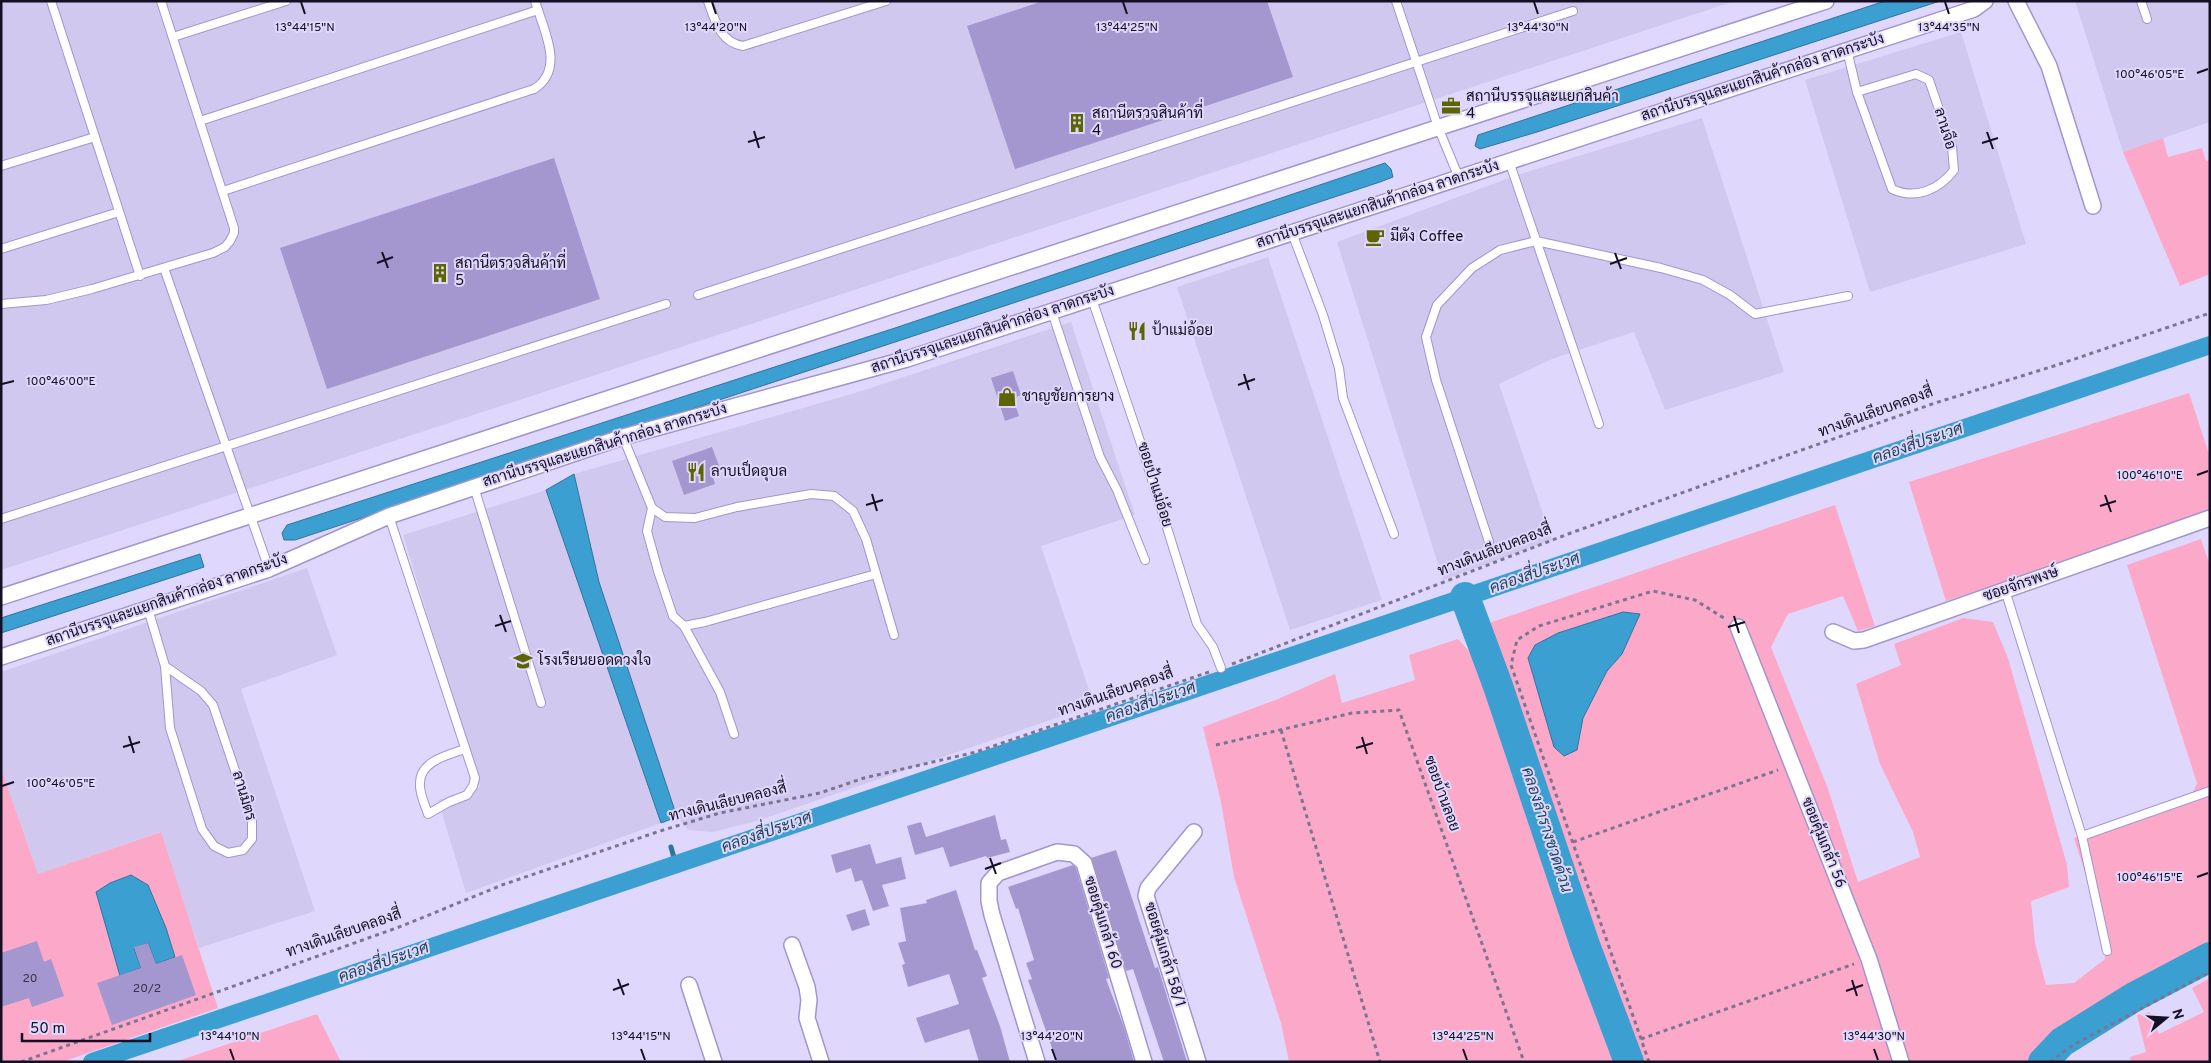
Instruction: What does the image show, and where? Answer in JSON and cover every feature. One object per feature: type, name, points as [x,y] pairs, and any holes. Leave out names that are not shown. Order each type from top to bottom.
[{"type":"street","points":[[1,597],[1826,1]]},
{"type":"street","name":"สถานีบรรจุและแยกสินค้ากล่อง ลาดกระบัง","points":[[1,656],[269,569],[389,516],[474,486],[623,437],[907,359],[1974,9],[1985,1]]},
{"type":"street","points":[[2016,1],[2048,66],[2093,206]]},
{"type":"street","name":"ซอยจักรพงษ์","points":[[1833,632],[1854,641],[1864,640],[2210,518]]},
{"type":"street","name":"ซอยคุ้มเกล้า 56","points":[[1738,627],[1869,959],[1901,1062]]},
{"type":"street","name":"ซอยคุ้มเกล้า 58/1","points":[[1194,832],[1148,888],[1146,896],[1198,1062]]},
{"type":"street","name":"ซอยคุ้มเกล้า 60","points":[[1037,1062],[992,915],[989,901],[989,883],[998,873],[1057,852],[1074,854],[1084,863],[1144,1062]]},
{"type":"street","points":[[792,945],[807,987],[809,1000],[807,1018],[821,1062]]},
{"type":"street","points":[[690,985],[714,1062]]},
{"type":"lane","points":[[50,1],[140,276]]},
{"type":"lane","points":[[1,304],[46,300],[140,276],[213,253],[225,247],[230,241],[235,230],[161,1]]},
{"type":"lane","points":[[173,37],[286,1]]},
{"type":"lane","points":[[223,191],[534,89],[548,76],[551,64],[550,51],[535,1]]},
{"type":"lane","points":[[708,1],[720,32],[734,43],[744,46],[870,4],[886,1]]},
{"type":"lane","points":[[1396,1],[1438,127],[1459,178]]},
{"type":"lane","points":[[2140,1],[2147,19]]},
{"type":"lane","points":[[200,121],[538,10]]},
{"type":"lane","points":[[698,295],[1574,11]]},
{"type":"lane","name":"ลานจือ","points":[[1847,50],[1858,92],[1892,188],[1904,195],[1922,192],[1945,182],[1954,170],[1952,147],[1929,80],[1916,74],[1858,92]]},
{"type":"lane","points":[[1,166],[95,137]]},
{"type":"lane","points":[[1509,161],[1599,424]]},
{"type":"lane","points":[[1,249],[119,212]]},
{"type":"lane","points":[[1292,233],[1323,315],[1337,359],[1342,398],[1394,534]]},
{"type":"lane","points":[[1489,542],[1436,380],[1426,336],[1436,305],[1472,268],[1500,250],[1536,241],[1661,268],[1703,280],[1730,295],[1755,314],[1848,296]]},
{"type":"lane","points":[[164,268],[269,569]]},
{"type":"lane","name":"ซอยป้าแม่อ้อย","points":[[1092,299],[1140,441],[1197,624],[1213,647],[1220,668]]},
{"type":"lane","points":[[1,519],[666,304]]},
{"type":"lane","points":[[1052,312],[1100,457],[1117,490],[1145,560]]},
{"type":"lane","points":[[623,437],[652,508],[648,531],[658,571],[673,616],[684,626],[720,692],[734,734]]},
{"type":"lane","points":[[474,486],[541,703]]},
{"type":"lane","points":[[652,508],[665,516],[694,518],[738,507],[811,494],[834,496],[853,512],[866,539],[894,635]]},
{"type":"lane","points":[[389,516],[475,778],[473,786],[467,795],[448,802],[428,814],[419,784],[422,773],[429,765],[440,758],[465,750]]},
{"type":"lane","points":[[684,626],[705,622],[876,574]]},
{"type":"lane","points":[[2005,590],[2082,836],[2107,951]]},
{"type":"lane","name":"ลานมิตร","points":[[148,609],[165,666],[170,728],[202,829],[214,846],[228,853],[243,850],[252,840],[252,821],[213,705],[201,691],[165,666]]},
{"type":"lane","points":[[2082,836],[2210,791]]},
{"type":"path","name":"ทางเดินเลียบคลองสี่","points":[[21,1062],[402,926],[502,885],[660,831],[720,813],[820,793],[864,778],[976,752],[1220,668],[1568,534],[1734,474],[1935,403],[2057,365],[2210,313]]},
{"type":"path","points":[[1649,1062],[1511,665],[1517,640],[1539,626],[1653,592],[1695,600],[1738,627]]},
{"type":"path","name":"ซอยบ้านลอย","points":[[1216,745],[1352,713],[1399,710],[1524,1062]]},
{"type":"path","points":[[1281,730],[1380,1062]]},
{"type":"path","points":[[1573,842],[1792,765]]},
{"type":"path","points":[[1641,1039],[1869,959]]},
{"type":"path","points":[[2050,1062],[2073,1045],[2210,972]]},
{"type":"shaded area","points":[[1,1],[1735,1],[1,570]]},
{"type":"shaded area","points":[[2075,1],[2210,1],[2210,122],[2123,152]]},
{"type":"shaded area","points":[[1961,32],[2026,244],[1870,292],[1805,80]]},
{"type":"shaded area","points":[[1702,118],[1784,372],[1665,410],[1634,332],[1552,359],[1499,384],[1552,540],[1443,580],[1337,242],[1517,175]]},
{"type":"shaded area","points":[[2163,138],[2168,157],[2202,148],[2206,161],[2210,160],[2210,274],[2180,286],[2123,152]]},
{"type":"shaded area","points":[[1268,257],[1382,600],[1290,630],[1177,287]]},
{"type":"shaded area","points":[[1071,322],[1135,515],[1041,546],[1094,705],[757,821],[713,832],[688,830],[677,817],[599,582],[574,474],[855,393]]},
{"type":"shaded area","points":[[2189,393],[2210,457],[2210,514],[1946,601],[1909,482]]},
{"type":"shaded area","name":"โรงเรียนยอดดวงใจ","points":[[546,490],[661,823],[466,893],[438,800],[480,787],[403,535]]},
{"type":"shaded area","points":[[1835,505],[1875,626],[1858,631],[1843,596],[1788,614],[1771,647],[1827,786],[1858,882],[1920,857],[1913,832],[1880,764],[1856,684],[1901,665],[1894,644],[1963,618],[1993,622],[2008,658],[2067,865],[2069,887],[2031,901],[2035,943],[2046,985],[2074,983],[2105,959],[2103,928],[2074,838],[2189,801],[2197,783],[2127,565],[2201,539],[2210,566],[2210,948],[2077,1018],[2037,1049],[2027,1062],[1639,1062],[1488,642],[1489,623]],"holes":[[[1623,612],[1640,614],[1622,654],[1607,671],[1583,718],[1554,747],[1528,659],[1558,633]]]},
{"type":"shaded area","points":[[307,568],[337,655],[241,689],[315,911],[199,948],[160,832],[38,874],[1,768],[1,672]]},
{"type":"shaded area","points":[[1458,639],[1478,661],[1616,1062],[1289,1062],[1281,1023],[1234,877],[1221,802],[1203,727],[1278,699],[1335,674],[1342,703],[1415,680],[1409,655]]},
{"type":"shaded area","points":[[1,768],[38,874],[161,832],[218,1008],[62,1062],[1,1062]]},
{"type":"shaded area","points":[[2210,978],[2210,1062],[2131,1062],[2130,1057],[2146,1052],[2137,1015],[2150,1012],[2159,1034],[2204,1012],[2192,988]]},
{"type":"shaded area","points":[[317,1014],[341,1062],[175,1062]]},
{"type":"water","points":[[1885,1],[1940,1],[1537,132],[1480,149],[1475,146],[1478,135]]},
{"type":"water","points":[[1385,163],[1391,169],[1393,177],[1380,182],[295,540],[284,540],[282,533],[287,525],[895,328]]},
{"type":"water","points":[[574,474],[599,582],[677,817],[661,823],[546,490]]},
{"type":"water","points":[[200,554],[204,567],[1,633],[1,618]]},
{"type":"water","points":[[1623,612],[1640,614],[1622,654],[1607,671],[1583,718],[1577,750],[1564,756],[1554,747],[1528,658],[1535,645],[1558,633]]},
{"type":"water","points":[[131,875],[148,885],[166,928],[175,957],[156,964],[148,943],[134,948],[141,968],[120,976],[96,892],[110,883]]},
{"type":"building","name":"สถานีตรวจสินค้าที่ 4","points":[[1043,1],[1267,1],[1293,77],[1015,169],[967,26]]},
{"type":"building","name":"สถานีตรวจสินค้าที่ 5","points":[[554,158],[600,299],[327,389],[280,248]]},
{"type":"building","name":"ชาญชัยการยาง","points":[[1013,371],[1021,395],[1013,398],[1019,416],[1005,421],[991,378]]},
{"type":"building","name":"ลาบเป็ดอุบล","points":[[712,447],[721,471],[712,474],[715,484],[684,495],[672,461]]},
{"type":"building","points":[[995,815],[1001,840],[1006,839],[1010,852],[987,858],[986,856],[950,867],[943,847],[915,855],[907,826],[921,822],[926,837]]},
{"type":"building","points":[[870,844],[876,864],[901,857],[906,879],[882,885],[889,906],[873,911],[862,880],[855,882],[851,868],[836,873],[831,855]]},
{"type":"building","points":[[1116,850],[1155,968],[1158,967],[1187,1062],[1164,1062],[1133,969],[1126,971],[1091,858]]},
{"type":"building","points":[[1073,865],[1076,868],[1109,978],[1106,979],[1124,1027],[1134,1062],[1057,1062],[1028,980],[1032,979],[1026,963],[1034,960],[1018,908],[1016,909],[1008,887]]},
{"type":"building","points":[[956,890],[975,950],[977,950],[987,976],[982,978],[1000,1026],[1010,1062],[979,1062],[969,1029],[925,1043],[916,1018],[959,1004],[949,974],[908,987],[902,965],[905,964],[898,943],[906,941],[900,908],[927,903],[926,900]]},
{"type":"building","points":[[865,909],[870,925],[852,931],[846,915]]},
{"type":"building","points":[[37,941],[44,962],[51,959],[64,996],[32,1007],[29,998],[1,1007],[1,953]]},
{"type":"building","points":[[148,943],[156,964],[182,955],[196,995],[112,1025],[97,983],[141,968],[134,947]]},
{"type":"waterway","name":"คลองสี่ประเวศ","points":[[92,1062],[2210,345]]},
{"type":"waterway","name":"คลองลำรางชวดด้วน","points":[[1465,597],[1498,686],[1585,945],[1629,1062]]},
{"type":"waterway","points":[[671,847],[676,865]]},
{"type":"waterway","name":"คลองลำรางชวดด้วน","points":[[2043,1062],[2062,1042],[2134,997],[2210,957]]},
{"type":"place","name":"สถานีบรรจุและแยกสินค้า 4","points":[[1451,106]]},
{"type":"place","name":"สถานีตรวจสินค้าที่ 4","points":[[1077,123]]},
{"type":"place","name":"มีตัง Coffee","points":[[1375,237]]},
{"type":"place","name":"สถานีตรวจสินค้าที่ 5","points":[[440,273]]},
{"type":"place","name":"ป้าแม่อ้อย","points":[[1137,331]]},
{"type":"place","name":"ชาญชัยการยาง","points":[[1007,397]]},
{"type":"place","name":"ลาบเป็ดอุบล","points":[[696,472]]},
{"type":"place","name":"โรงเรียนยอดดวงใจ","points":[[523,661]]}]
